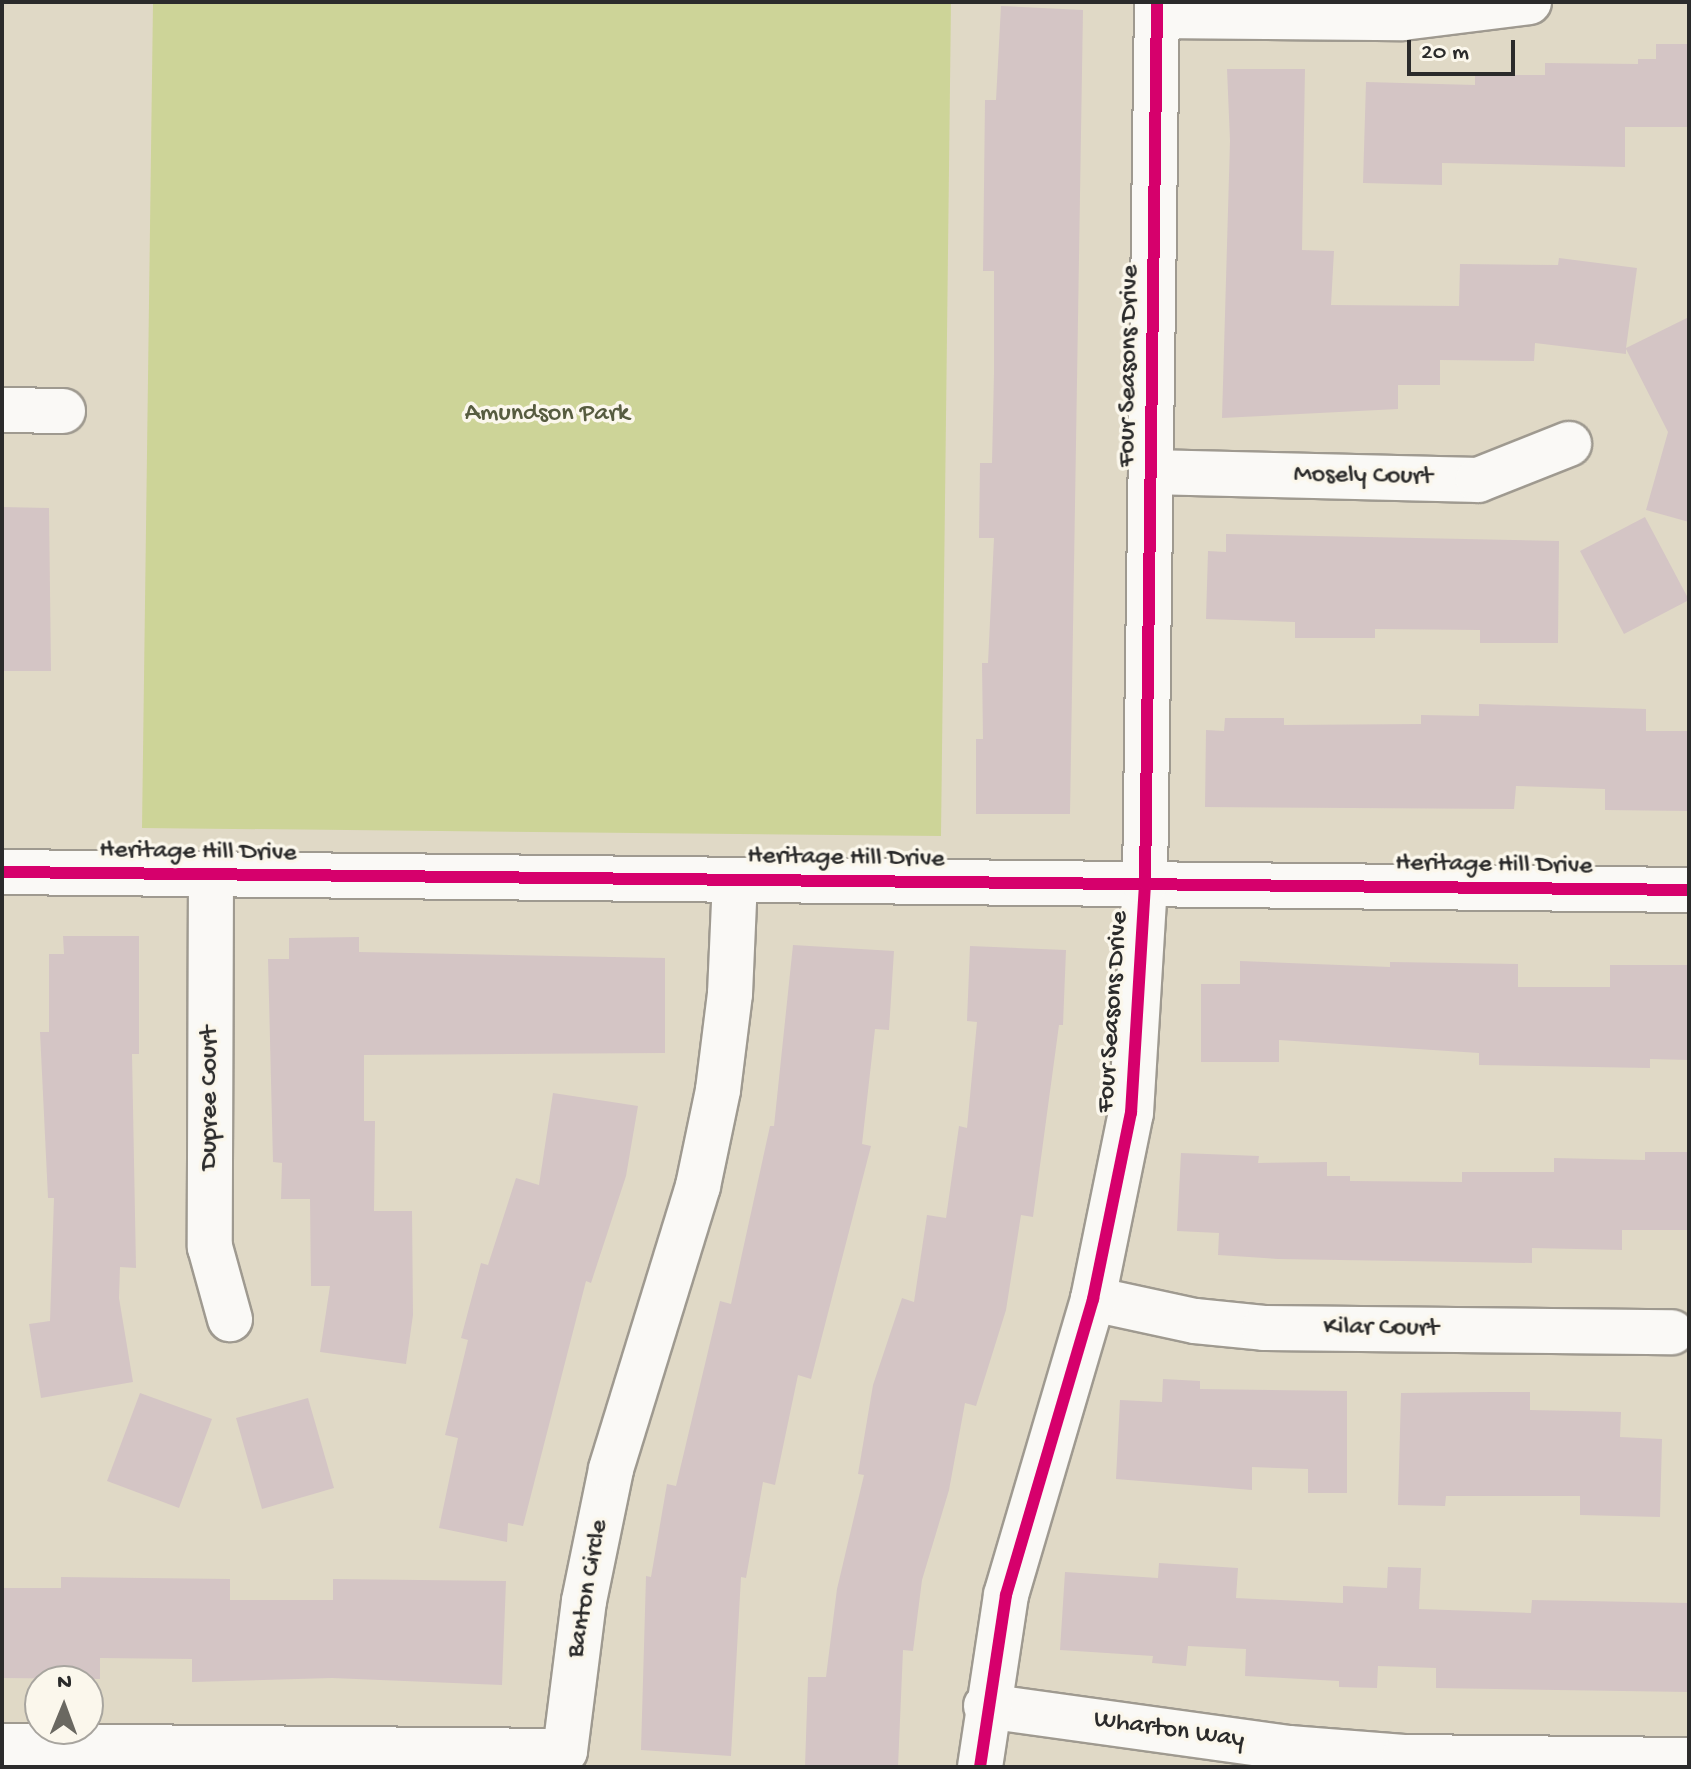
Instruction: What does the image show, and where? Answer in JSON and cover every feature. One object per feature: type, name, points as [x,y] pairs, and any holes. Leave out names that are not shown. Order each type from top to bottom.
[{"type":"street","points":[[1157,9],[1403,18],[1529,2]]},
{"type":"street","name":"Four Seasons Drive","points":[[980,1767],[986,1706],[1033,1492],[1093,1299],[1131,1113],[1145,884],[1157,9]]},
{"type":"street","points":[[2,410],[63,411]]},
{"type":"street","name":"Mosely Court","points":[[1151,472],[1478,480],[1569,444]]},
{"type":"street","name":"Heritage Hill Drive","points":[[2,872],[1689,890]]},
{"type":"street","name":"Dupree Court","points":[[211,875],[210,1247],[230,1319]]},
{"type":"street","name":"Banton Circle","points":[[2,1746],[565,1751],[584,1601],[611,1469],[698,1186],[718,1090],[730,994],[735,880]]},
{"type":"street","name":"Kilar Court","points":[[1093,1299],[1195,1321],[1264,1328],[1672,1332]]},
{"type":"street","name":"Wharton Way","points":[[986,1706],[1289,1748],[1404,1757],[1689,1760]]},
{"type":"green space","name":"Amundson Park","points":[[153,2],[951,2],[941,836],[142,828]]},
{"type":"building","points":[[1001,6],[1083,10],[1070,814],[976,814],[976,739],[983,739],[982,663],[988,663],[994,538],[979,538],[980,463],[992,463],[994,373],[994,271],[983,271],[985,100],[996,100]]},
{"type":"building","points":[[1656,44],[1689,44],[1689,127],[1625,127],[1625,167],[1442,163],[1442,185],[1363,183],[1366,82],[1475,85],[1475,75],[1545,75],[1545,63],[1638,64],[1638,59],[1656,59]]},
{"type":"building","points":[[1227,69],[1305,69],[1302,250],[1334,251],[1331,305],[1459,306],[1460,264],[1558,265],[1559,258],[1637,268],[1626,348],[1689,317],[1689,522],[1646,510],[1668,432],[1626,349],[1626,354],[1535,343],[1534,361],[1440,360],[1440,385],[1398,385],[1398,409],[1222,418],[1230,141]]},
{"type":"building","points":[[2,507],[49,508],[51,671],[2,671]]},
{"type":"building","points":[[1645,517],[1689,600],[1624,634],[1580,551]]},
{"type":"building","points":[[1226,534],[1559,541],[1558,643],[1480,643],[1480,630],[1375,629],[1375,638],[1295,638],[1295,622],[1206,619],[1208,551],[1226,552]]},
{"type":"building","points":[[1479,704],[1646,709],[1646,731],[1689,731],[1689,811],[1605,810],[1605,789],[1516,786],[1514,809],[1205,807],[1206,730],[1224,731],[1225,718],[1284,718],[1284,725],[1421,724],[1421,715],[1479,716]]},
{"type":"building","points":[[63,936],[139,936],[139,1054],[132,1054],[136,1268],[120,1267],[119,1298],[133,1382],[41,1398],[29,1324],[50,1321],[54,1198],[48,1198],[40,1032],[49,1032],[49,954],[64,954]]},
{"type":"building","points":[[359,937],[359,952],[665,958],[665,1053],[364,1055],[364,1121],[375,1121],[374,1211],[412,1211],[413,1315],[406,1364],[320,1352],[330,1286],[311,1286],[310,1199],[281,1199],[282,1163],[273,1162],[268,959],[289,959],[289,938]]},
{"type":"building","points":[[793,945],[894,951],[889,1030],[875,1029],[862,1144],[871,1146],[811,1379],[798,1375],[775,1485],[763,1482],[746,1578],[741,1577],[731,1756],[641,1750],[646,1576],[651,1577],[667,1484],[676,1486],[720,1301],[731,1304],[770,1126],[774,1126]]},
{"type":"building","points":[[970,946],[1066,950],[1063,1025],[1059,1025],[1033,1217],[1021,1215],[1006,1310],[976,1406],[965,1403],[949,1490],[922,1580],[913,1651],[903,1650],[898,1767],[805,1767],[808,1677],[826,1677],[837,1589],[864,1475],[858,1474],[873,1385],[902,1298],[914,1302],[927,1215],[946,1218],[959,1126],[967,1128],[977,1022],[967,1021]]},
{"type":"building","points":[[1240,961],[1390,967],[1390,962],[1518,964],[1518,987],[1610,987],[1610,965],[1689,965],[1689,1060],[1650,1059],[1650,1068],[1479,1065],[1479,1053],[1279,1040],[1279,1062],[1201,1062],[1201,984],[1240,984]]},
{"type":"building","points":[[553,1093],[638,1106],[626,1176],[591,1283],[586,1281],[523,1526],[508,1523],[507,1542],[439,1528],[458,1438],[445,1435],[468,1340],[461,1338],[481,1263],[488,1265],[516,1178],[539,1185]]},
{"type":"building","points":[[1645,1152],[1689,1152],[1689,1230],[1622,1230],[1622,1250],[1532,1248],[1532,1263],[1278,1259],[1218,1255],[1219,1233],[1177,1231],[1181,1153],[1259,1156],[1258,1163],[1327,1162],[1327,1176],[1350,1176],[1350,1181],[1462,1182],[1462,1172],[1554,1172],[1554,1158],[1645,1160]]},
{"type":"building","points":[[1163,1379],[1200,1381],[1200,1389],[1347,1391],[1347,1493],[1308,1493],[1308,1469],[1252,1467],[1252,1490],[1116,1479],[1120,1400],[1162,1402]]},
{"type":"building","points":[[1530,1392],[1530,1410],[1621,1412],[1620,1437],[1662,1439],[1660,1517],[1580,1515],[1580,1496],[1446,1496],[1445,1506],[1398,1505],[1401,1393]]},
{"type":"building","points":[[140,1393],[212,1419],[179,1508],[107,1481]]},
{"type":"building","points":[[308,1398],[334,1488],[262,1509],[236,1418]]},
{"type":"building","points":[[1159,1563],[1238,1568],[1236,1598],[1343,1603],[1343,1586],[1387,1588],[1388,1567],[1421,1568],[1419,1609],[1531,1613],[1532,1600],[1689,1603],[1689,1692],[1436,1688],[1436,1668],[1378,1666],[1377,1688],[1339,1687],[1339,1681],[1245,1676],[1246,1649],[1188,1646],[1186,1666],[1152,1663],[1153,1656],[1060,1650],[1065,1572],[1158,1578]]},
{"type":"building","points":[[61,1577],[230,1579],[230,1600],[333,1600],[333,1579],[506,1581],[502,1685],[332,1678],[192,1682],[192,1659],[100,1658],[100,1665],[24,1665],[24,1678],[2,1678],[2,1588],[61,1588]]},
{"type":"cycle path","points":[[980,1767],[1006,1595],[1093,1299],[1131,1113],[1145,884],[1157,2]]},
{"type":"cycle path","points":[[2,872],[1689,890]]}]
